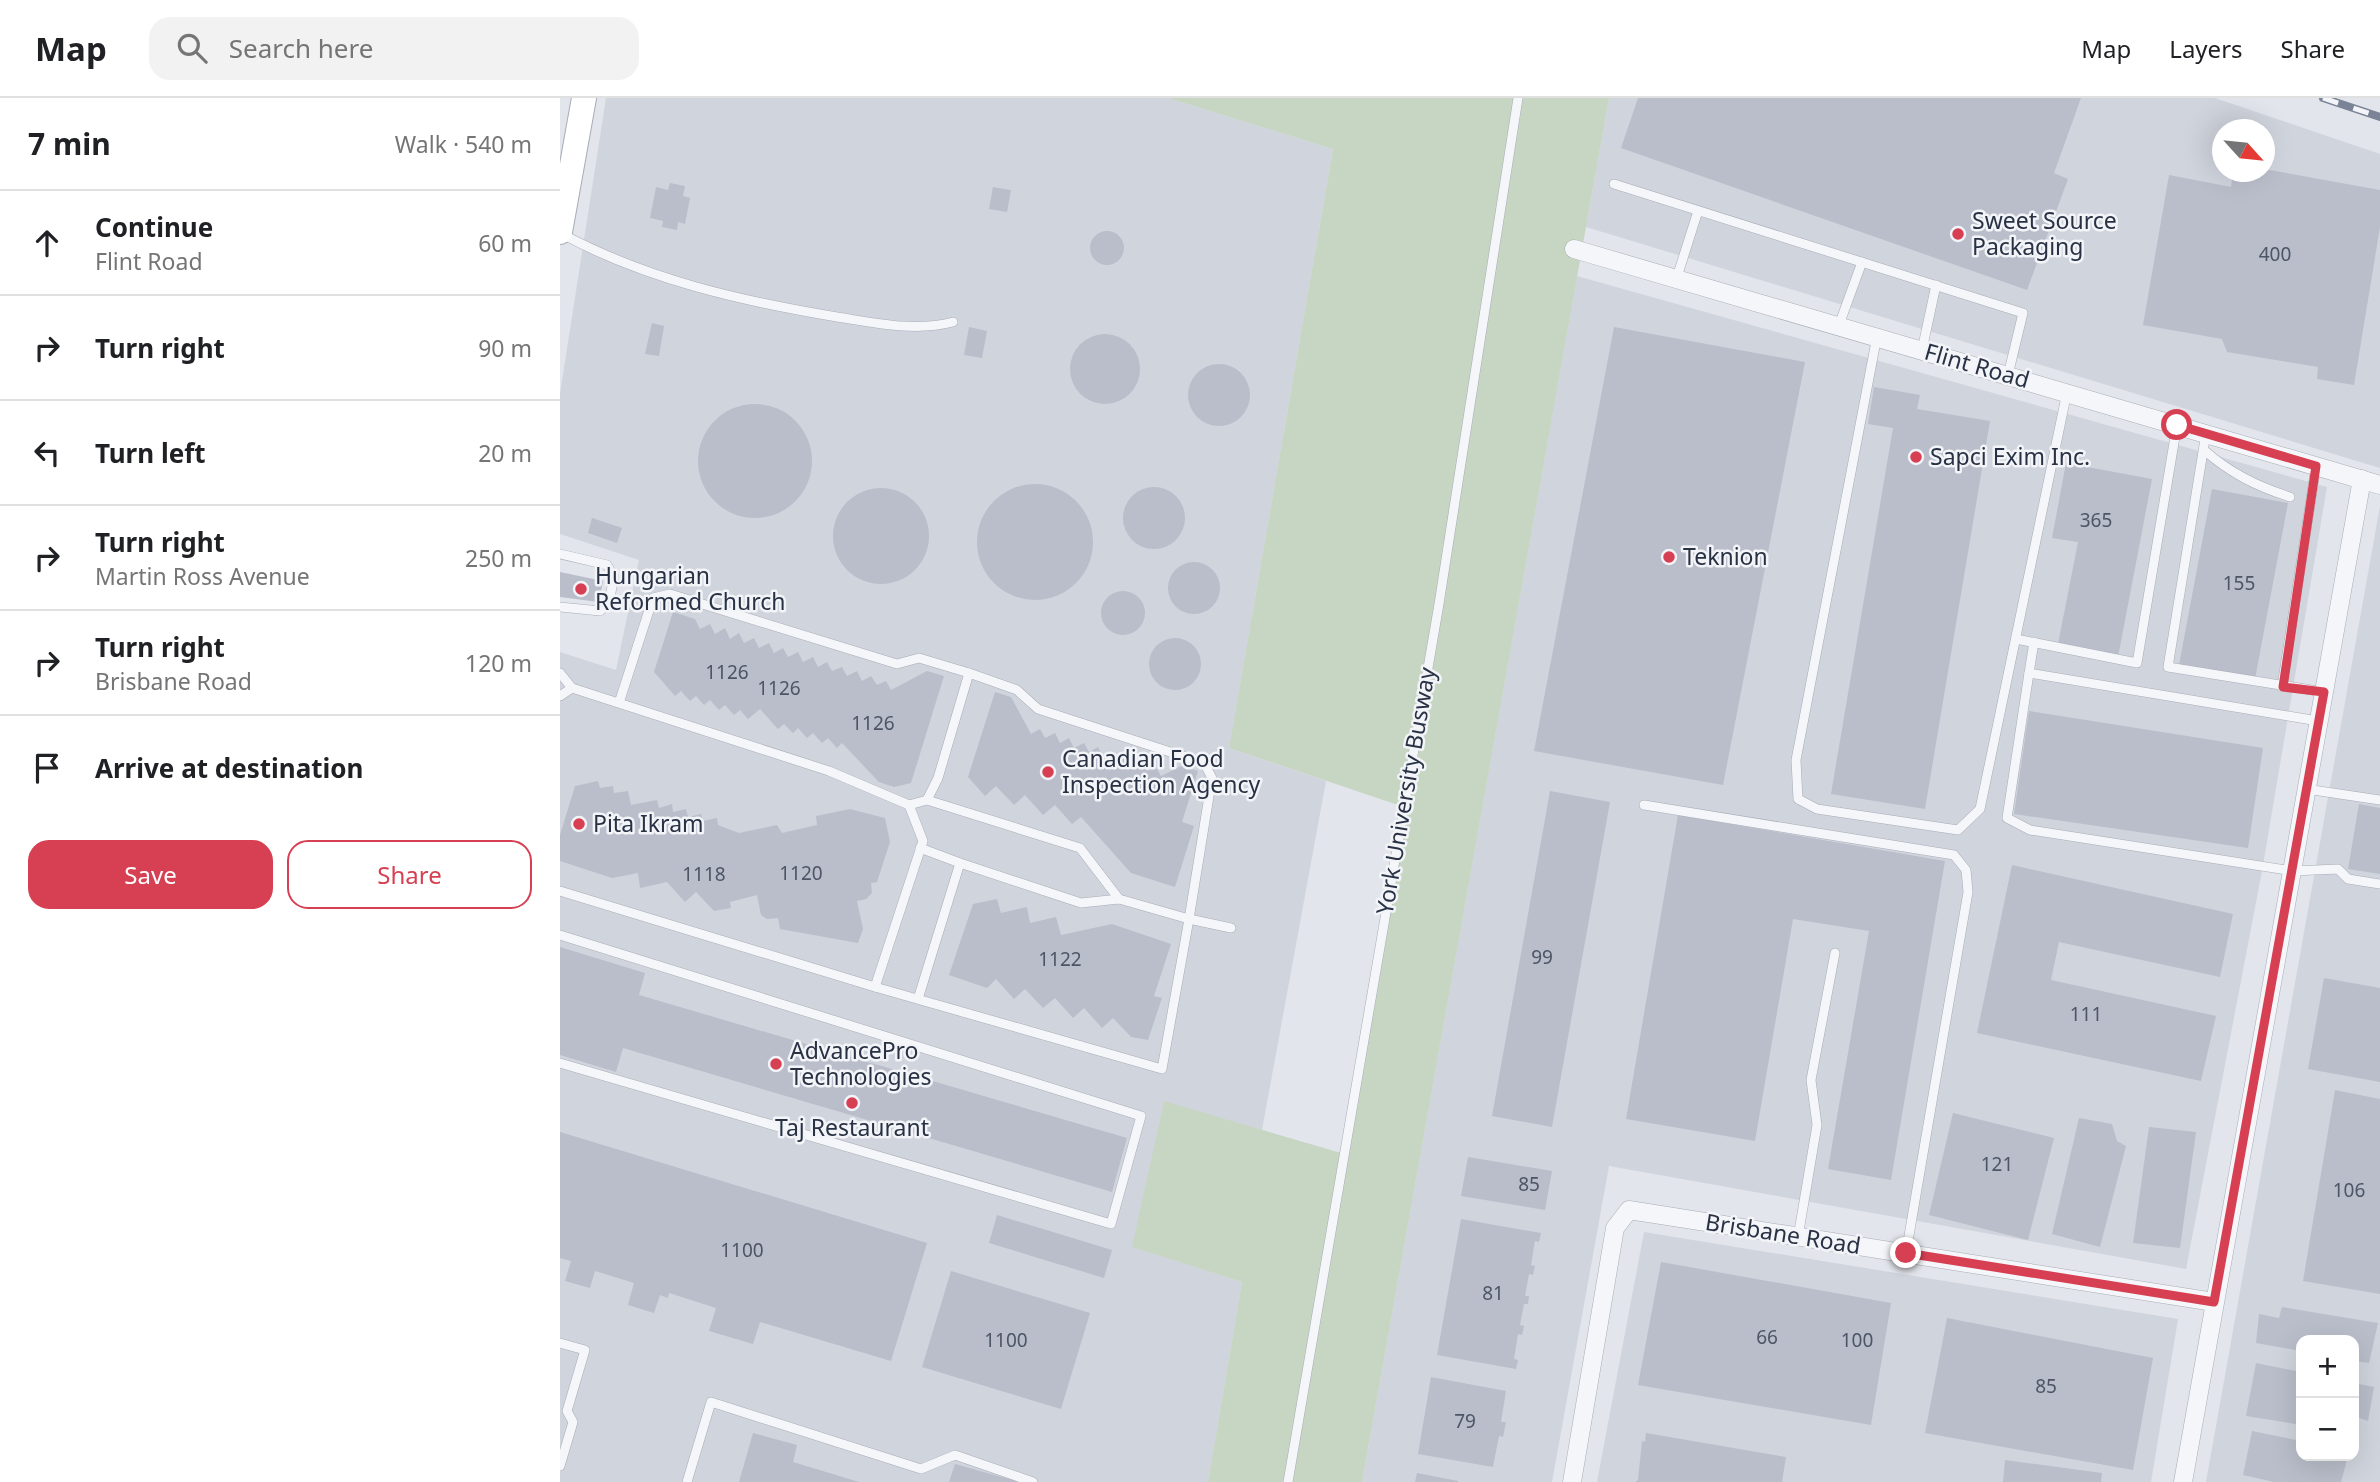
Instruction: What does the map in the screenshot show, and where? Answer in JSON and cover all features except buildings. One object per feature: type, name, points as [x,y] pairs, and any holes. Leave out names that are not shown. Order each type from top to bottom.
[{"type":"main road","points":[[560,232],[584,98]]},
{"type":"street","name":"Flint Road","points":[[1574,249],[2177,425],[2205,442],[2316,466],[2380,485]]},
{"type":"street","points":[[2183,1482],[2362,479]]},
{"type":"street","name":"Brisbane Road","points":[[1572,1482],[1615,1228],[1629,1210],[2214,1302]]},
{"type":"lane","name":"York University Busway","points":[[1288,1482],[1439,604],[1518,98]]},
{"type":"lane","points":[[1615,184],[2023,313],[2008,375]]},
{"type":"lane","points":[[1677,278],[1698,211]]},
{"type":"lane","points":[[560,232],[592,251],[645,272],[729,298],[897,327],[953,322]]},
{"type":"lane","points":[[1839,325],[1862,262]]},
{"type":"lane","points":[[1922,350],[1936,285]]},
{"type":"lane","points":[[1877,336],[1796,760],[1798,799],[1817,809],[1958,830],[1980,808],[2067,392]]},
{"type":"lane","points":[[2016,639],[2137,663],[2177,425]]},
{"type":"lane","points":[[2205,442],[2224,468],[2253,484],[2290,497]]},
{"type":"lane","points":[[2205,442],[2168,667],[2324,692]]},
{"type":"lane","points":[[2283,687],[2316,466]]},
{"type":"lane","points":[[560,554],[607,565],[614,576],[609,602],[600,611],[560,607]]},
{"type":"lane","points":[[560,891],[875,987],[1162,1069],[1212,778],[1204,763],[1038,709],[1017,690],[969,673],[919,658],[897,664],[670,594],[653,598],[619,703]]},
{"type":"lane","points":[[2034,642],[2007,818],[2030,830],[2293,872],[2338,869],[2348,879],[2380,884]]},
{"type":"lane","points":[[560,673],[572,688],[829,771],[909,805],[927,800],[1080,848],[1119,899]]},
{"type":"lane","points":[[927,800],[938,778],[969,673]]},
{"type":"lane","points":[[2029,673],[2318,721]]},
{"type":"lane","points":[[560,696],[572,688]]},
{"type":"lane","points":[[2306,789],[2380,800]]},
{"type":"lane","points":[[875,987],[923,841],[909,805]]},
{"type":"lane","points":[[1644,805],[1954,855],[1962,863],[1968,892],[1906,1253]]},
{"type":"lane","points":[[920,848],[1081,903],[1119,899],[1231,928]]},
{"type":"lane","points":[[918,999],[960,863]]},
{"type":"lane","points":[[560,935],[1141,1116],[1111,1224],[560,1063]]},
{"type":"lane","points":[[1798,1237],[1818,1125],[1811,1080],[1835,954]]},
{"type":"lane","points":[[560,1343],[585,1350],[567,1411],[573,1422],[560,1466]]},
{"type":"lane","points":[[687,1482],[711,1402],[921,1469],[955,1455],[1033,1482]]},
{"type":"lane","points":[[560,1418],[573,1422]]},
{"type":"shaded area","points":[[606,98],[1168,98],[1333,149],[1229,748],[1326,781],[1262,1130],[1164,1102],[1133,1247],[1242,1282],[1208,1482],[560,1482],[560,652],[616,670],[639,560],[560,534],[560,394]]},
{"type":"shaded area","points":[[1609,98],[2215,98],[2380,154],[2380,468],[1586,227]]},
{"type":"shaded area","points":[[1577,276],[2327,487],[2262,871],[2186,1269],[1609,1166],[1552,1482],[1362,1482]]},
{"type":"shaded area","points":[[2380,506],[2380,1482],[2206,1482]]},
{"type":"shaded area","points":[[1644,1232],[2178,1319],[2151,1482],[1597,1482]]},
{"type":"green space","points":[[1168,98],[1609,98],[1362,1482],[1208,1482],[1242,1282],[1132,1247],[1164,1101],[1341,1153],[1404,807],[1229,748],[1333,149]]},
{"type":"railway","points":[[2323,98],[2380,117]]},
{"type":"place","name":"Sweet Source Packaging","points":[[1958,234]]},
{"type":"place","name":"Sapci Exim Inc.","points":[[1916,457]]},
{"type":"place","name":"Teknion","points":[[1669,557]]},
{"type":"place","name":"Hungarian Reformed Church","points":[[581,589]]},
{"type":"place","name":"Canadian Food Inspection Agency","points":[[1048,772]]},
{"type":"place","name":"Pita Ikram","points":[[579,824]]},
{"type":"place","name":"AdvancePro Technologies","points":[[776,1064]]},
{"type":"place","name":"Taj Restaurant","points":[[852,1103]]},
{"type":"route","points":[[1906,1253],[2214,1302],[2324,692],[2283,687],[2316,466],[2177,425]]}]
